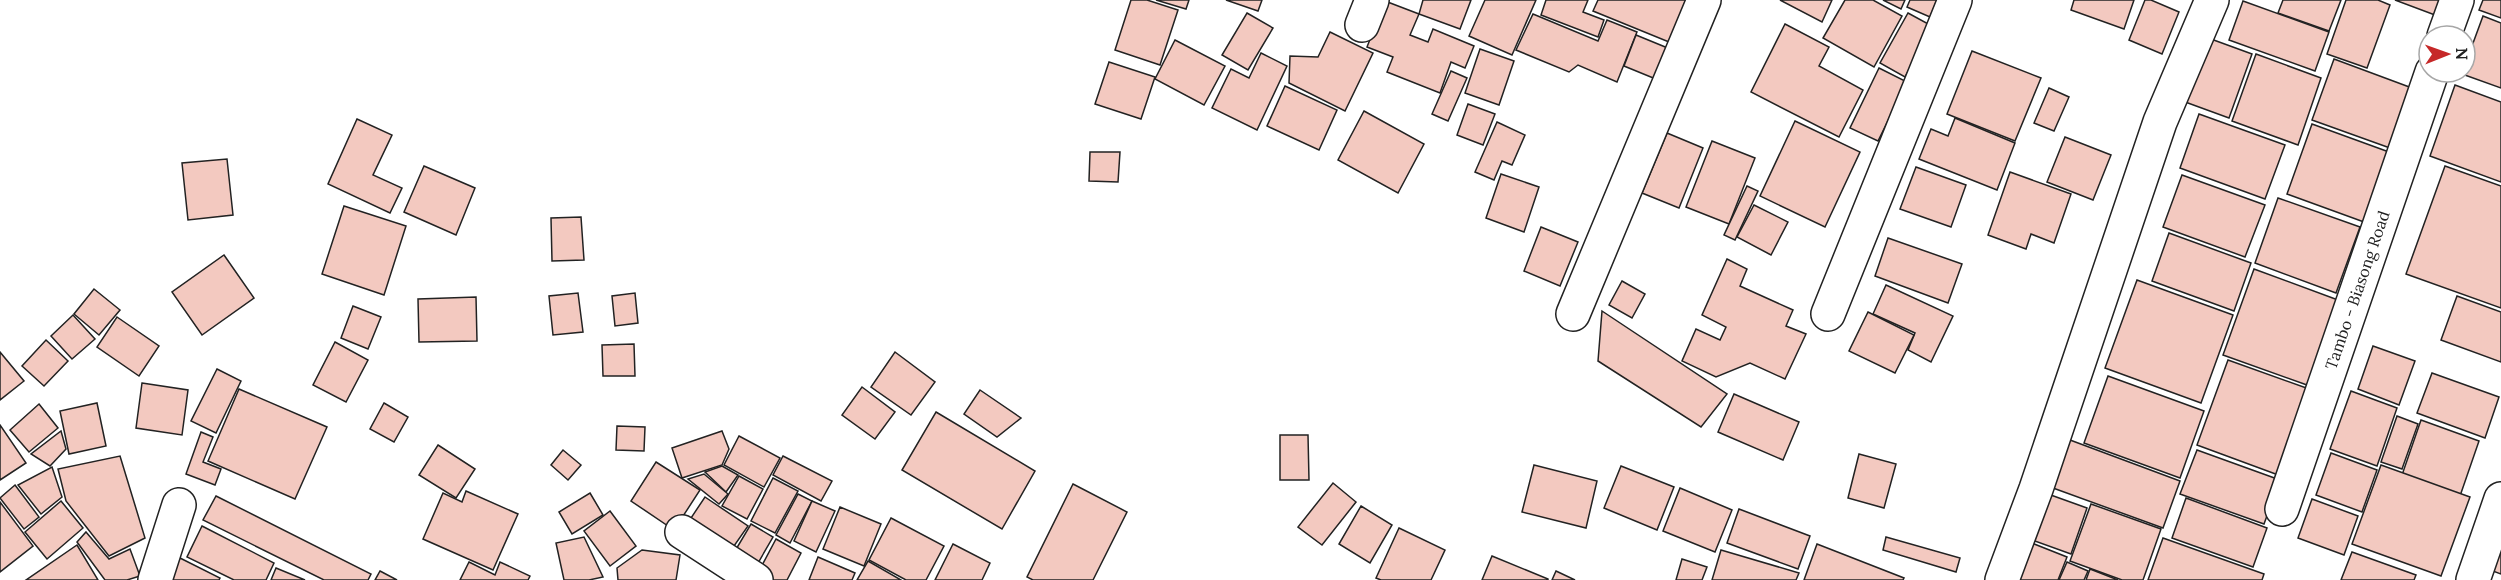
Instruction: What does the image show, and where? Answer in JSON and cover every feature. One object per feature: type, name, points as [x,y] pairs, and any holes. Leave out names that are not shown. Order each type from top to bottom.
[{"type":"street","points":[[1574,314],[1704,0]]},
{"type":"street","points":[[1828,314],[1955,0]]},
{"type":"street","points":[[2002,580],[2036,489],[2160,122],[2212,0]]},
{"type":"street","points":[[2448,24],[2457,0]]},
{"type":"street","name":"Tambo - Biasong Road","points":[[2282,509],[2428,84]]},
{"type":"street","points":[[2473,580],[2501,499]]},
{"type":"street","points":[[155,580],[179,505]]},
{"type":"street","points":[[682,532],[756,580]]},
{"type":"building","points":[[1131,0],[1147,0],[1178,10],[1160,65],[1115,50]]},
{"type":"building","points":[[1156,0],[1189,0],[1186,9]]},
{"type":"building","points":[[1226,0],[1262,0],[1258,11]]},
{"type":"building","points":[[1423,0],[1471,0],[1460,29],[1419,14]]},
{"type":"building","points":[[1485,0],[1536,0],[1512,55],[1469,36]]},
{"type":"building","points":[[1546,0],[1588,0],[1583,12],[1604,20],[1598,37],[1541,15]]},
{"type":"building","points":[[1598,0],[1686,0],[1669,42],[1593,11]]},
{"type":"building","points":[[1780,0],[1832,0],[1822,22]]},
{"type":"building","points":[[1845,0],[1873,0],[1902,16],[1874,67],[1823,38]]},
{"type":"building","points":[[1883,0],[1905,0],[1901,9]]},
{"type":"building","points":[[1910,0],[1937,0],[1930,17],[1907,7]]},
{"type":"building","points":[[2074,0],[2134,0],[2124,29],[2071,10]]},
{"type":"building","points":[[2145,0],[2151,0],[2179,12],[2162,54],[2129,40]]},
{"type":"building","points":[[2283,0],[2341,0],[2329,31],[2278,13]]},
{"type":"building","points":[[2346,0],[2378,0],[2390,5],[2367,68],[2327,54]]},
{"type":"building","points":[[2395,0],[2450,0],[2443,18]]},
{"type":"building","points":[[2483,0],[2501,0],[2501,18],[2479,10]]},
{"type":"building","points":[[1385,1],[1419,14],[1410,35],[1428,42],[1433,29],[1474,46],[1465,68],[1451,62],[1440,93],[1387,72],[1393,57],[1367,47]]},
{"type":"building","points":[[2243,1],[2329,32],[2315,71],[2229,40]]},
{"type":"building","points":[[1247,13],[1273,28],[1248,70],[1222,55]]},
{"type":"building","points":[[1908,13],[1932,26],[1905,77],[1880,63]]},
{"type":"building","points":[[1533,14],[1598,41],[1607,20],[1637,32],[1617,82],[1578,65],[1569,72],[1516,50]]},
{"type":"building","points":[[2483,16],[2501,23],[2501,88],[2477,79],[2477,32]]},
{"type":"building","points":[[1785,24],[1829,47],[1819,66],[1863,90],[1839,137],[1751,92]]},
{"type":"building","points":[[1330,32],[1373,53],[1345,111],[1289,83],[1290,56],[1318,57]]},
{"type":"building","points":[[1636,35],[1675,51],[1663,82],[1624,66]]},
{"type":"building","points":[[2200,35],[2252,54],[2229,118],[2177,99]]},
{"type":"building","points":[[1175,40],[1225,66],[1204,105],[1155,79]]},
{"type":"building","points":[[1480,49],[1514,61],[1499,105],[1465,93]]},
{"type":"building","points":[[1972,51],[2041,78],[2015,141],[1947,114]]},
{"type":"building","points":[[1261,53],[1287,66],[1257,130],[1212,108],[1231,69],[1249,78]]},
{"type":"building","points":[[2256,54],[2321,78],[2298,145],[2232,121]]},
{"type":"building","points":[[2334,59],[2412,88],[2390,148],[2312,120]]},
{"type":"building","points":[[1109,62],[1155,77],[1141,119],[1095,104]]},
{"type":"building","points":[[1879,68],[1907,82],[1878,141],[1850,128]]},
{"type":"building","points":[[1451,71],[1467,78],[1448,121],[1432,114]]},
{"type":"building","points":[[2455,85],[2501,102],[2501,182],[2430,156]]},
{"type":"building","points":[[1285,86],[1337,110],[1319,150],[1267,126]]},
{"type":"building","points":[[2049,88],[2069,97],[2054,131],[2034,123]]},
{"type":"building","points":[[1468,104],[1495,114],[1483,145],[1457,135]]},
{"type":"building","points":[[1364,111],[1424,144],[1398,193],[1338,160]]},
{"type":"building","points":[[2199,114],[2285,145],[2265,199],[2180,168]]},
{"type":"building","points":[[1955,118],[2015,143],[1997,190],[1919,159],[1931,129],[1948,136]]},
{"type":"building","points":[[357,119],[392,135],[373,175],[402,188],[390,213],[328,184]]},
{"type":"building","points":[[1795,121],[1860,152],[1825,227],[1760,196]]},
{"type":"building","points":[[1497,122],[1525,135],[1512,165],[1502,161],[1494,180],[1475,172]]},
{"type":"building","points":[[2312,124],[2389,152],[2364,222],[2287,194]]},
{"type":"building","points":[[1667,133],[1703,148],[1679,208],[1642,193]]},
{"type":"building","points":[[2065,137],[2111,155],[2093,200],[2047,182]]},
{"type":"building","points":[[1712,141],[1755,158],[1729,224],[1686,207]]},
{"type":"building","points":[[1090,152],[1120,152],[1118,182],[1089,181]]},
{"type":"building","points":[[227,159],[233,215],[188,220],[182,163]]},
{"type":"building","points":[[424,166],[475,188],[456,235],[404,212]]},
{"type":"building","points":[[2445,166],[2501,186],[2501,308],[2406,274]]},
{"type":"building","points":[[1916,167],[1966,185],[1951,227],[1900,209]]},
{"type":"building","points":[[2010,172],[2071,194],[2054,243],[2031,234],[2026,249],[1988,235]]},
{"type":"building","points":[[1501,174],[1539,187],[1524,232],[1486,218]]},
{"type":"building","points":[[2182,175],[2265,205],[2245,257],[2163,227]]},
{"type":"building","points":[[1747,186],[1758,191],[1735,240],[1724,235]]},
{"type":"building","points":[[2278,198],[2360,227],[2336,293],[2255,263]]},
{"type":"building","points":[[1754,205],[1788,222],[1771,255],[1737,237]]},
{"type":"building","points":[[344,206],[406,226],[384,295],[322,274]]},
{"type":"building","points":[[581,217],[584,260],[552,261],[551,218]]},
{"type":"building","points":[[1541,227],[1578,242],[1560,286],[1524,271]]},
{"type":"building","points":[[2169,233],[2251,263],[2234,311],[2152,281]]},
{"type":"building","points":[[1888,238],[1962,264],[1948,303],[1875,276]]},
{"type":"building","points":[[224,255],[254,298],[202,335],[172,292]]},
{"type":"building","points":[[1727,259],[1747,269],[1740,286],[1793,310],[1786,326],[1806,334],[1785,379],[1750,363],[1716,377],[1682,361],[1696,329],[1720,340],[1726,327],[1702,315]]},
{"type":"building","points":[[2254,269],[2338,300],[2307,385],[2223,355]]},
{"type":"building","points":[[2137,280],[2233,315],[2201,403],[2105,368]]},
{"type":"building","points":[[1622,281],[1645,294],[1632,318],[1609,305]]},
{"type":"building","points":[[1886,285],[1953,316],[1931,362],[1908,350],[1915,333],[1873,314]]},
{"type":"building","points":[[94,289],[120,310],[99,335],[74,314]]},
{"type":"building","points":[[578,293],[583,332],[553,335],[549,296]]},
{"type":"building","points":[[635,293],[638,323],[615,326],[612,296]]},
{"type":"building","points":[[2457,296],[2501,312],[2501,362],[2441,340]]},
{"type":"building","points":[[476,297],[477,341],[419,342],[418,299]]},
{"type":"building","points":[[353,306],[381,317],[368,349],[341,338]]},
{"type":"building","points":[[1602,311],[1727,394],[1701,427],[1598,361]]},
{"type":"building","points":[[1868,312],[1914,335],[1895,373],[1849,351]]},
{"type":"building","points":[[73,315],[95,339],[72,359],[51,336]]},
{"type":"building","points":[[117,317],[159,346],[139,376],[97,347]]},
{"type":"building","points":[[46,340],[68,361],[44,386],[22,366]]},
{"type":"building","points":[[335,342],[368,360],[346,402],[313,385]]},
{"type":"building","points":[[634,344],[635,376],[603,376],[602,345]]},
{"type":"building","points":[[2373,346],[2415,361],[2399,405],[2358,389]]},
{"type":"building","points":[[0,352],[24,381],[0,400]]},
{"type":"building","points":[[895,352],[935,382],[911,415],[871,387]]},
{"type":"building","points":[[2228,360],[2312,390],[2281,476],[2197,445]]},
{"type":"building","points":[[217,369],[241,381],[216,433],[191,421]]},
{"type":"building","points":[[2432,373],[2499,397],[2485,438],[2417,413]]},
{"type":"building","points":[[2108,376],[2204,411],[2180,478],[2084,443]]},
{"type":"building","points":[[142,383],[188,390],[182,435],[136,428]]},
{"type":"building","points":[[862,387],[895,412],[875,439],[842,415]]},
{"type":"building","points":[[239,389],[327,427],[295,499],[208,461]]},
{"type":"building","points":[[980,390],[1021,418],[997,437],[964,414]]},
{"type":"building","points":[[2351,391],[2397,408],[2377,466],[2330,449]]},
{"type":"building","points":[[1734,394],[1799,422],[1783,460],[1718,432]]},
{"type":"building","points":[[97,403],[106,446],[69,454],[60,411]]},
{"type":"building","points":[[384,403],[408,417],[394,442],[370,429]]},
{"type":"building","points":[[39,404],[58,428],[29,452],[10,430]]},
{"type":"building","points":[[936,412],[1035,471],[1002,529],[902,470]]},
{"type":"building","points":[[2397,416],[2418,424],[2402,469],[2381,462]]},
{"type":"building","points":[[2421,420],[2479,441],[2460,496],[2402,475]]},
{"type":"building","points":[[0,425],[26,463],[0,480]]},
{"type":"building","points":[[617,426],[645,427],[644,451],[616,450]]},
{"type":"building","points":[[61,431],[66,449],[50,466],[31,454]]},
{"type":"building","points":[[722,431],[729,449],[722,465],[682,478],[672,448]]},
{"type":"building","points":[[201,432],[213,437],[203,462],[221,469],[215,485],[186,474]]},
{"type":"building","points":[[1280,435],[1308,435],[1309,480],[1280,480]]},
{"type":"building","points":[[739,436],[780,458],[764,487],[724,465]]},
{"type":"building","points":[[2070,440],[2180,481],[2163,528],[2053,488]]},
{"type":"building","points":[[438,445],[475,469],[456,498],[419,475]]},
{"type":"building","points":[[563,450],[581,465],[568,480],[551,465]]},
{"type":"building","points":[[2197,450],[2280,480],[2264,524],[2180,494]]},
{"type":"building","points":[[2331,453],[2377,470],[2362,512],[2316,495]]},
{"type":"building","points":[[1859,454],[1896,464],[1884,508],[1848,498]]},
{"type":"building","points":[[120,456],[145,538],[109,556],[66,501],[58,469]]},
{"type":"building","points":[[783,456],[832,481],[821,501],[773,475]]},
{"type":"building","points":[[656,462],[700,490],[674,530],[631,501]]},
{"type":"building","points":[[1534,465],[1597,481],[1586,528],[1522,512]]},
{"type":"building","points":[[2381,465],[2470,497],[2441,576],[2352,544]]},
{"type":"building","points":[[722,466],[738,475],[726,492],[705,472]]},
{"type":"building","points":[[1621,466],[1674,487],[1657,530],[1604,508]]},
{"type":"building","points":[[52,467],[62,497],[41,514],[18,485]]},
{"type":"building","points":[[704,474],[728,494],[719,504],[688,479]]},
{"type":"building","points":[[739,476],[763,489],[747,519],[722,506]]},
{"type":"building","points":[[773,478],[798,491],[775,533],[751,521]]},
{"type":"building","points":[[1333,483],[1356,502],[1322,545],[1298,527]]},
{"type":"building","points":[[1073,484],[1127,512],[1093,580],[1033,580],[1027,577]]},
{"type":"building","points":[[15,485],[39,517],[24,529],[0,498]]},
{"type":"building","points":[[1680,488],[1732,510],[1715,552],[1663,531]]},
{"type":"building","points":[[466,491],[518,514],[493,570],[423,539],[443,493],[462,502]]},
{"type":"building","points":[[590,493],[603,515],[572,534],[559,512]]},
{"type":"building","points":[[798,494],[812,501],[790,543],[776,535]]},
{"type":"building","points":[[2048,494],[2087,508],[2071,554],[2032,540]]},
{"type":"building","points":[[216,496],[371,574],[368,580],[324,580],[203,520]]},
{"type":"building","points":[[705,497],[748,526],[727,556],[685,527]]},
{"type":"building","points":[[2186,498],[2267,528],[2253,567],[2172,538]]},
{"type":"building","points":[[2312,499],[2358,516],[2344,555],[2298,538]]},
{"type":"building","points":[[61,501],[83,528],[47,559],[25,532]]},
{"type":"building","points":[[812,501],[835,511],[816,552],[794,541]]},
{"type":"building","points":[[0,502],[33,546],[0,572]]},
{"type":"building","points":[[2091,504],[2161,529],[2143,580],[2122,580],[2070,561]]},
{"type":"building","points":[[1361,506],[1392,525],[1370,563],[1339,544]]},
{"type":"building","points":[[840,507],[881,524],[864,566],[823,549]]},
{"type":"building","points":[[1739,509],[1810,536],[1798,569],[1727,543]]},
{"type":"building","points":[[610,511],[636,546],[610,566],[584,531]]},
{"type":"building","points":[[2501,512],[2501,574],[2482,567]]},
{"type":"building","points":[[891,518],[944,546],[926,580],[906,580],[869,560]]},
{"type":"building","points":[[751,524],[773,537],[754,570],[732,556]]},
{"type":"building","points":[[202,526],[274,563],[266,580],[234,580],[187,557]]},
{"type":"building","points":[[1399,528],[1445,550],[1431,580],[1381,580],[1376,578]]},
{"type":"building","points":[[86,532],[109,559],[130,549],[140,576],[127,580],[105,580],[77,542]]},
{"type":"building","points":[[584,537],[603,577],[589,580],[564,580],[556,543]]},
{"type":"building","points":[[1886,537],[1960,558],[1956,572],[1883,550]]},
{"type":"building","points":[[2163,538],[2264,574],[2262,580],[2148,580]]},
{"type":"building","points":[[776,539],[801,553],[787,580],[772,580],[758,573]]},
{"type":"building","points":[[2024,540],[2067,557],[2058,580],[2011,580]]},
{"type":"building","points":[[953,544],[990,563],[982,580],[935,580]]},
{"type":"building","points":[[1817,544],[1904,578],[1903,580],[1804,580]]},
{"type":"building","points":[[77,545],[98,580],[26,580]]},
{"type":"building","points":[[642,550],[680,555],[676,580],[618,580],[617,568]]},
{"type":"building","points":[[1721,550],[1799,573],[1796,580],[1712,580]]},
{"type":"building","points":[[2352,552],[2416,575],[2414,580],[2341,580]]},
{"type":"building","points":[[1492,556],[1548,579],[1548,580],[1482,580]]},
{"type":"building","points":[[818,557],[855,573],[852,580],[809,580]]},
{"type":"building","points":[[180,558],[220,578],[219,580],[169,580]]},
{"type":"building","points":[[1682,559],[1707,567],[1702,580],[1676,580]]},
{"type":"building","points":[[868,561],[901,580],[857,580]]},
{"type":"building","points":[[469,562],[495,575],[500,562],[530,576],[528,580],[460,580]]},
{"type":"building","points":[[2067,562],[2088,571],[2084,580],[2059,580]]},
{"type":"building","points":[[276,568],[305,580],[271,580]]},
{"type":"building","points":[[2090,569],[2118,580],[2086,580]]},
{"type":"building","points":[[380,571],[397,580],[375,580]]},
{"type":"building","points":[[1556,571],[1575,580],[1552,580]]}]
